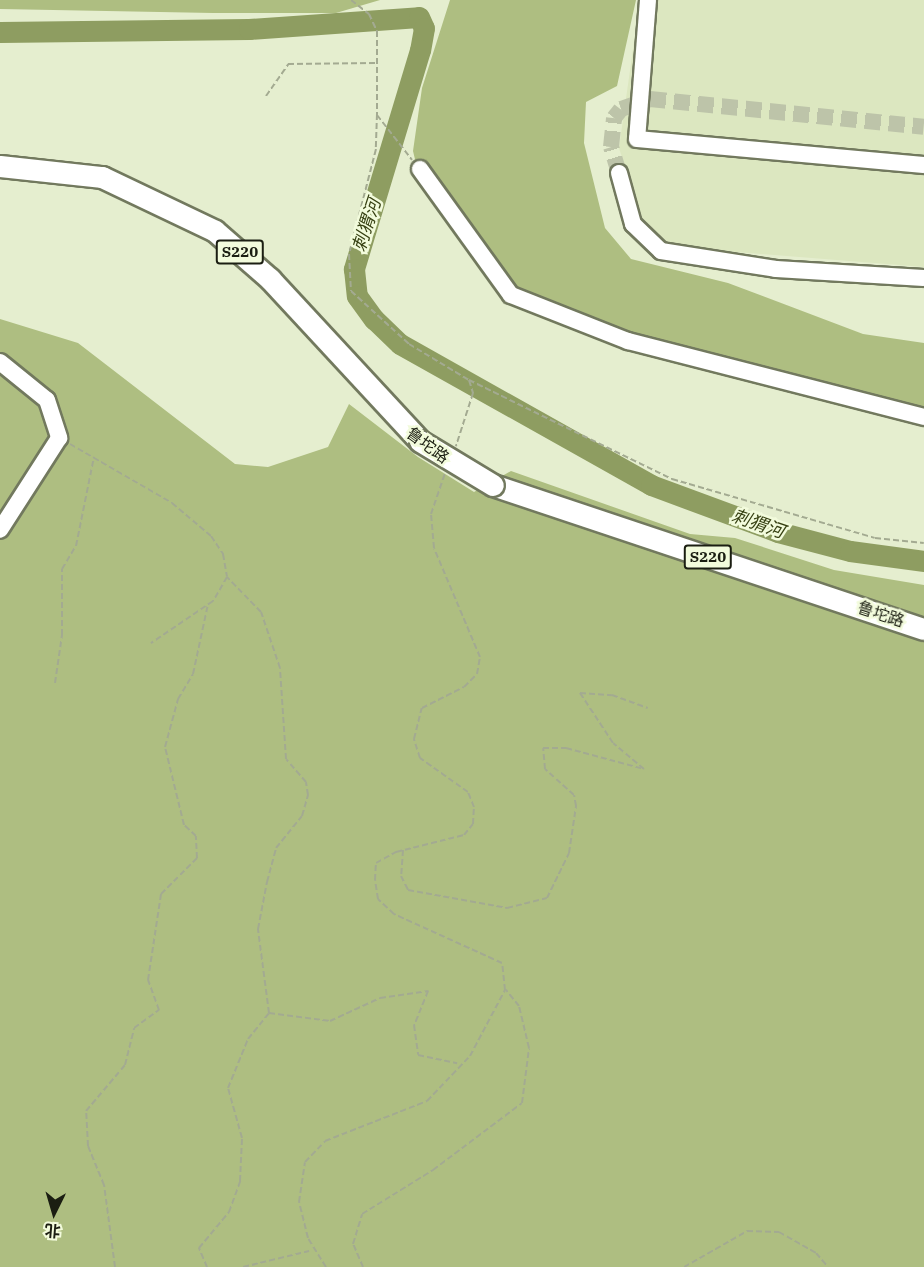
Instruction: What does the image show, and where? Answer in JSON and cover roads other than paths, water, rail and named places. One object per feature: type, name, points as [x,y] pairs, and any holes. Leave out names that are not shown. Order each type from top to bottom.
[{"type":"main road","name":"鲁坨路","points":[[0,166],[102,177],[215,231],[270,279],[420,441],[493,485],[924,628]]},
{"type":"lane","points":[[648,0],[637,139],[924,165]]},
{"type":"lane","points":[[420,169],[512,295],[628,341],[924,417]]},
{"type":"lane","points":[[618,173],[633,224],[661,251],[776,269],[924,278]]},
{"type":"lane","points":[[0,362],[47,400],[59,438],[0,530]]},
{"type":"waterway","name":"刺猬河","points":[[0,32],[249,29],[419,17],[424,28],[420,50],[354,269],[357,296],[374,319],[400,344],[651,485],[778,532],[850,551],[924,561]]},
{"type":"tunnel","points":[[619,173],[611,147],[614,118],[621,109],[650,99],[924,127]]}]
